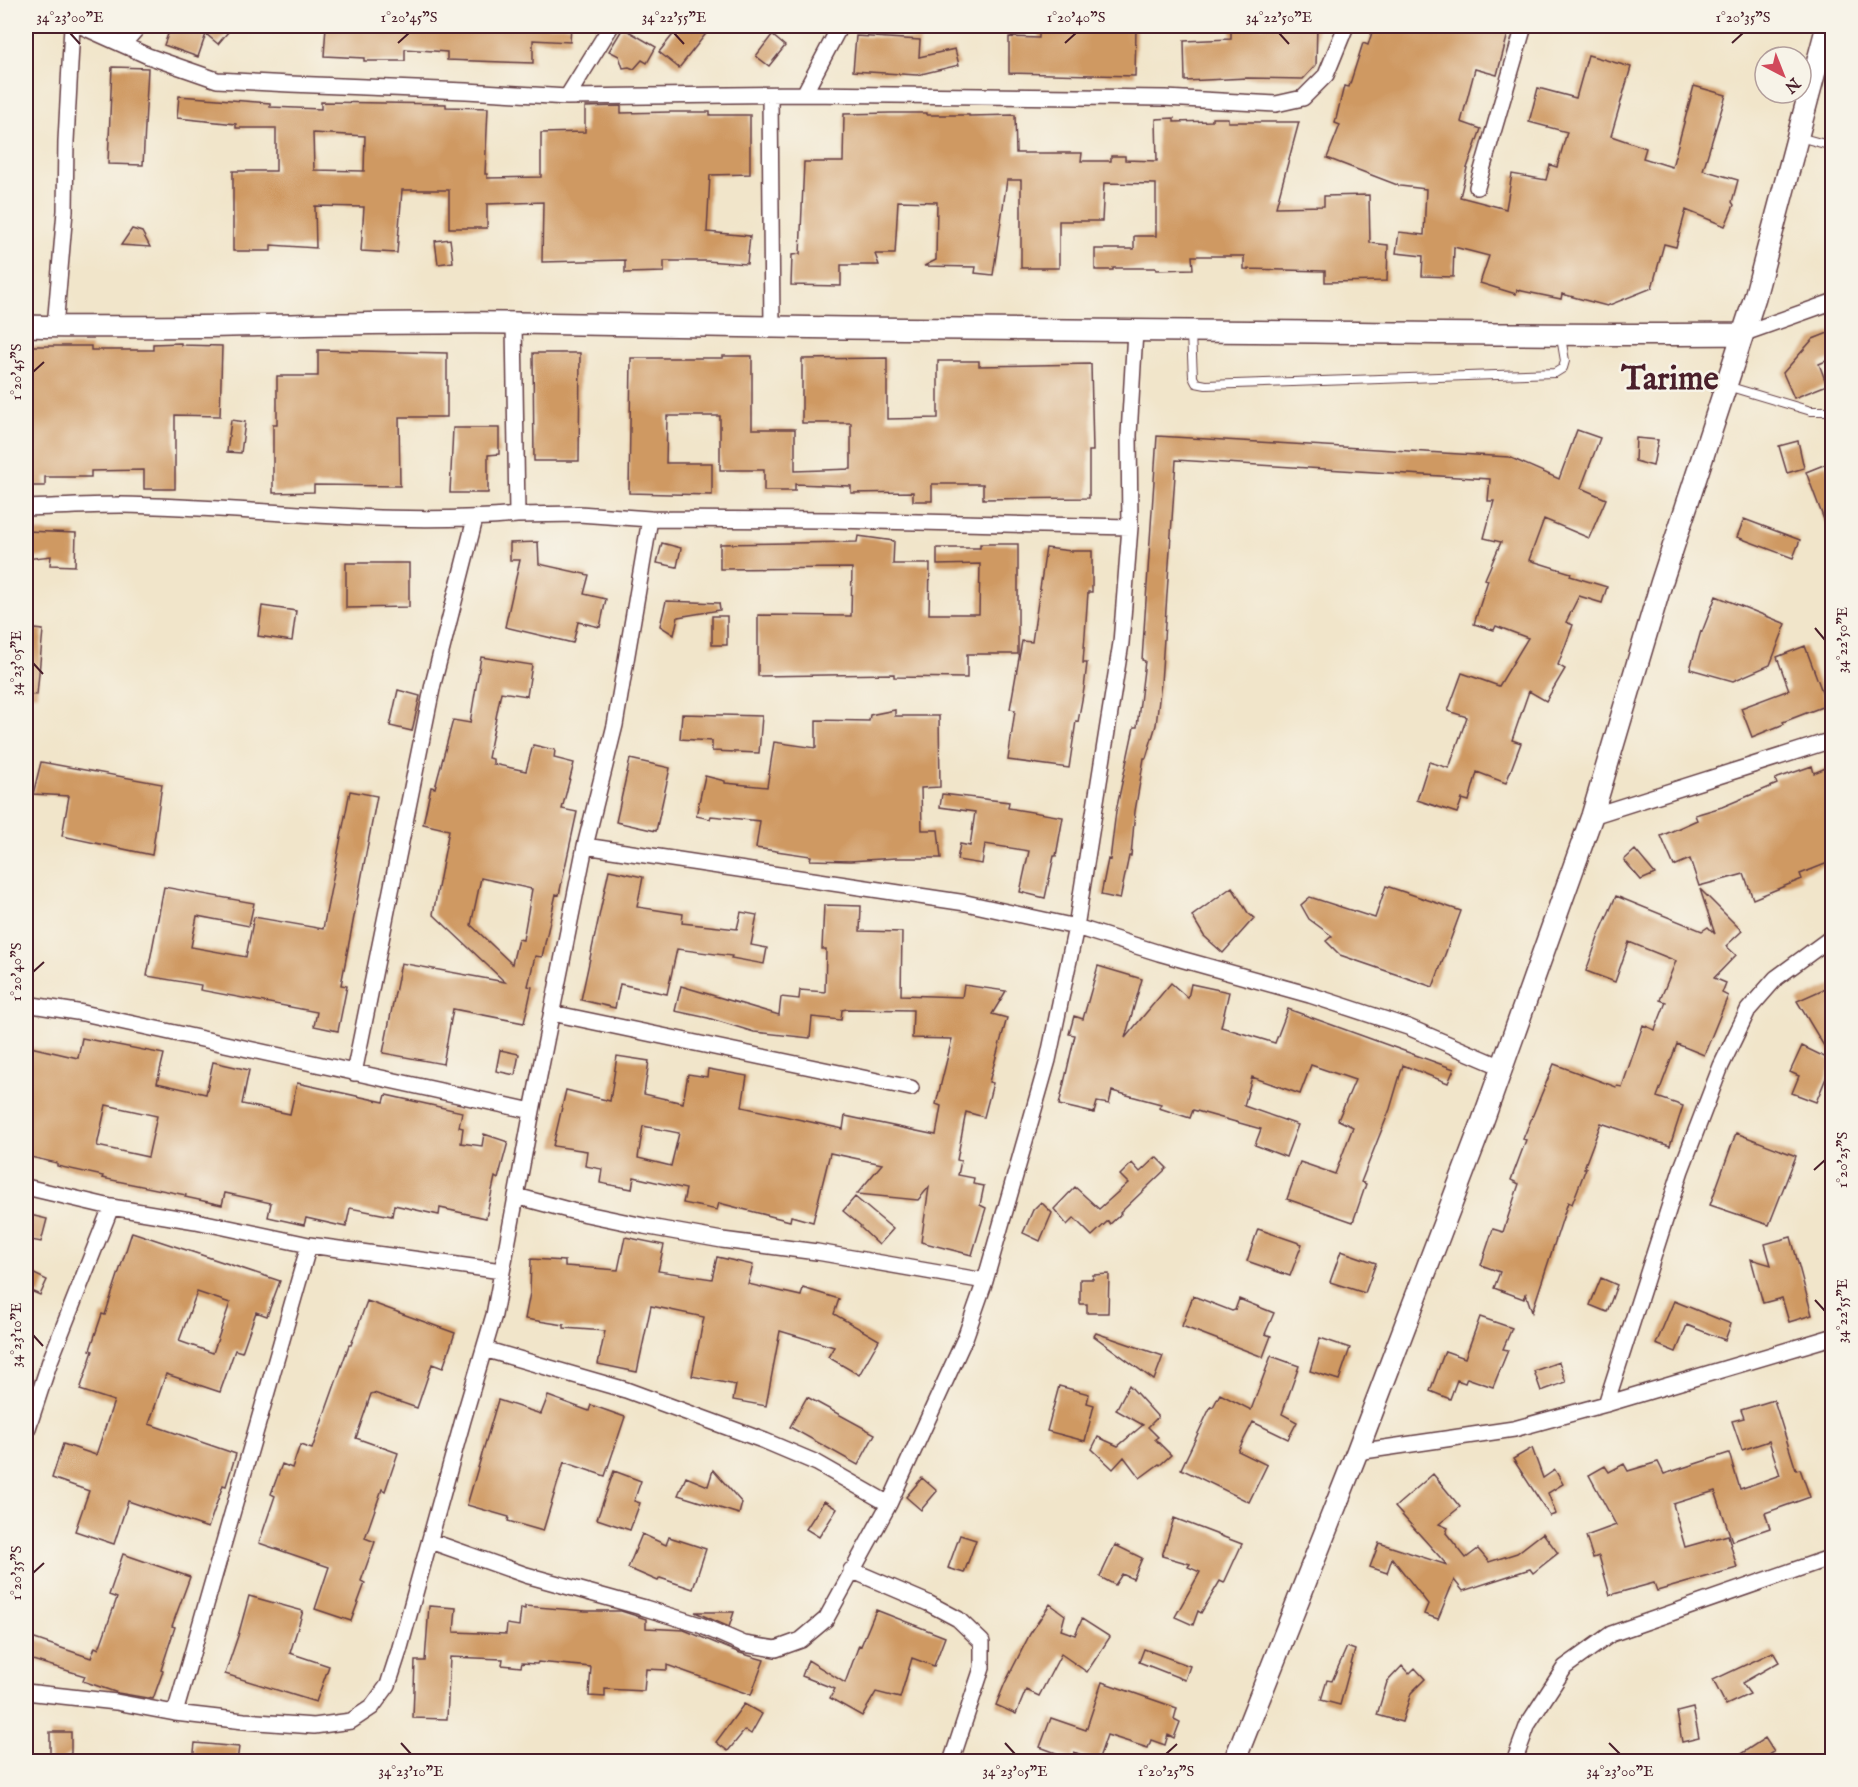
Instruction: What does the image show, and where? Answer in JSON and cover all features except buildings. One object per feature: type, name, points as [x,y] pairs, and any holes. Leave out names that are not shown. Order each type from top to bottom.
[{"type":"main road","points":[[1234,1761],[1356,1452],[1502,1067],[1592,816],[1661,584],[1755,297],[1827,26]]},
{"type":"main road","points":[[26,327],[514,323],[1561,336],[1742,334]]},
{"type":"street","points":[[55,327],[65,211],[72,26]]},
{"type":"street","points":[[81,26],[148,56],[217,80],[567,97],[804,94],[1165,98],[1276,104],[1304,98],[1326,75],[1346,26]]},
{"type":"street","points":[[123,44],[139,26]]},
{"type":"street","points":[[567,97],[611,26]]},
{"type":"street","points":[[804,94],[840,26]]},
{"type":"street","points":[[1477,187],[1524,26]]},
{"type":"street","points":[[770,96],[772,328]]},
{"type":"street","points":[[1742,334],[1833,302]]},
{"type":"street","points":[[514,323],[518,515]]},
{"type":"street","points":[[430,1541],[526,1575],[689,1622],[744,1644],[776,1649],[801,1640],[826,1619],[888,1504],[965,1338],[985,1281],[1048,1060],[1076,927],[1121,642],[1130,527],[1129,435],[1135,331]]},
{"type":"street","points":[[26,508],[121,505],[281,514],[475,519],[518,515],[579,514],[650,519],[833,520],[1130,527]]},
{"type":"street","points":[[354,1073],[433,684],[475,519]]},
{"type":"street","points":[[26,1692],[116,1702],[175,1713],[314,1726],[351,1721],[372,1707],[388,1685],[494,1315],[585,846],[615,725],[650,519]]},
{"type":"street","points":[[1592,816],[1833,740]]},
{"type":"street","points":[[585,846],[966,903],[1076,927],[1310,995],[1407,1027],[1502,1067]]},
{"type":"street","points":[[1606,1404],[1681,1170],[1721,1066],[1755,1002],[1776,978],[1833,937]]},
{"type":"street","points":[[26,1004],[83,1013],[532,1111]]},
{"type":"street","points":[[552,1013],[911,1088]]},
{"type":"street","points":[[26,1187],[111,1207],[196,1221],[309,1245],[502,1270]]},
{"type":"street","points":[[516,1196],[572,1211],[644,1226],[722,1240],[817,1252],[985,1281]]},
{"type":"street","points":[[26,1434],[50,1361],[111,1207]]},
{"type":"street","points":[[175,1713],[309,1245]]},
{"type":"street","points":[[1356,1452],[1514,1429],[1833,1337]]},
{"type":"street","points":[[484,1349],[626,1390],[765,1441],[817,1463],[888,1504]]},
{"type":"street","points":[[1514,1761],[1528,1724],[1565,1667],[1611,1634],[1833,1557]]},
{"type":"street","points":[[851,1570],[928,1603],[958,1619],[982,1642],[982,1668],[951,1761]]},
{"type":"lane","points":[[1797,137],[1833,146]]},
{"type":"lane","points":[[1191,331],[1193,377],[1196,383],[1206,385],[1555,373],[1563,368],[1565,361],[1561,336]]},
{"type":"lane","points":[[1725,386],[1811,411],[1833,411]]},
{"type":"district","name":"Tarime","points":[[1670,380]]}]
